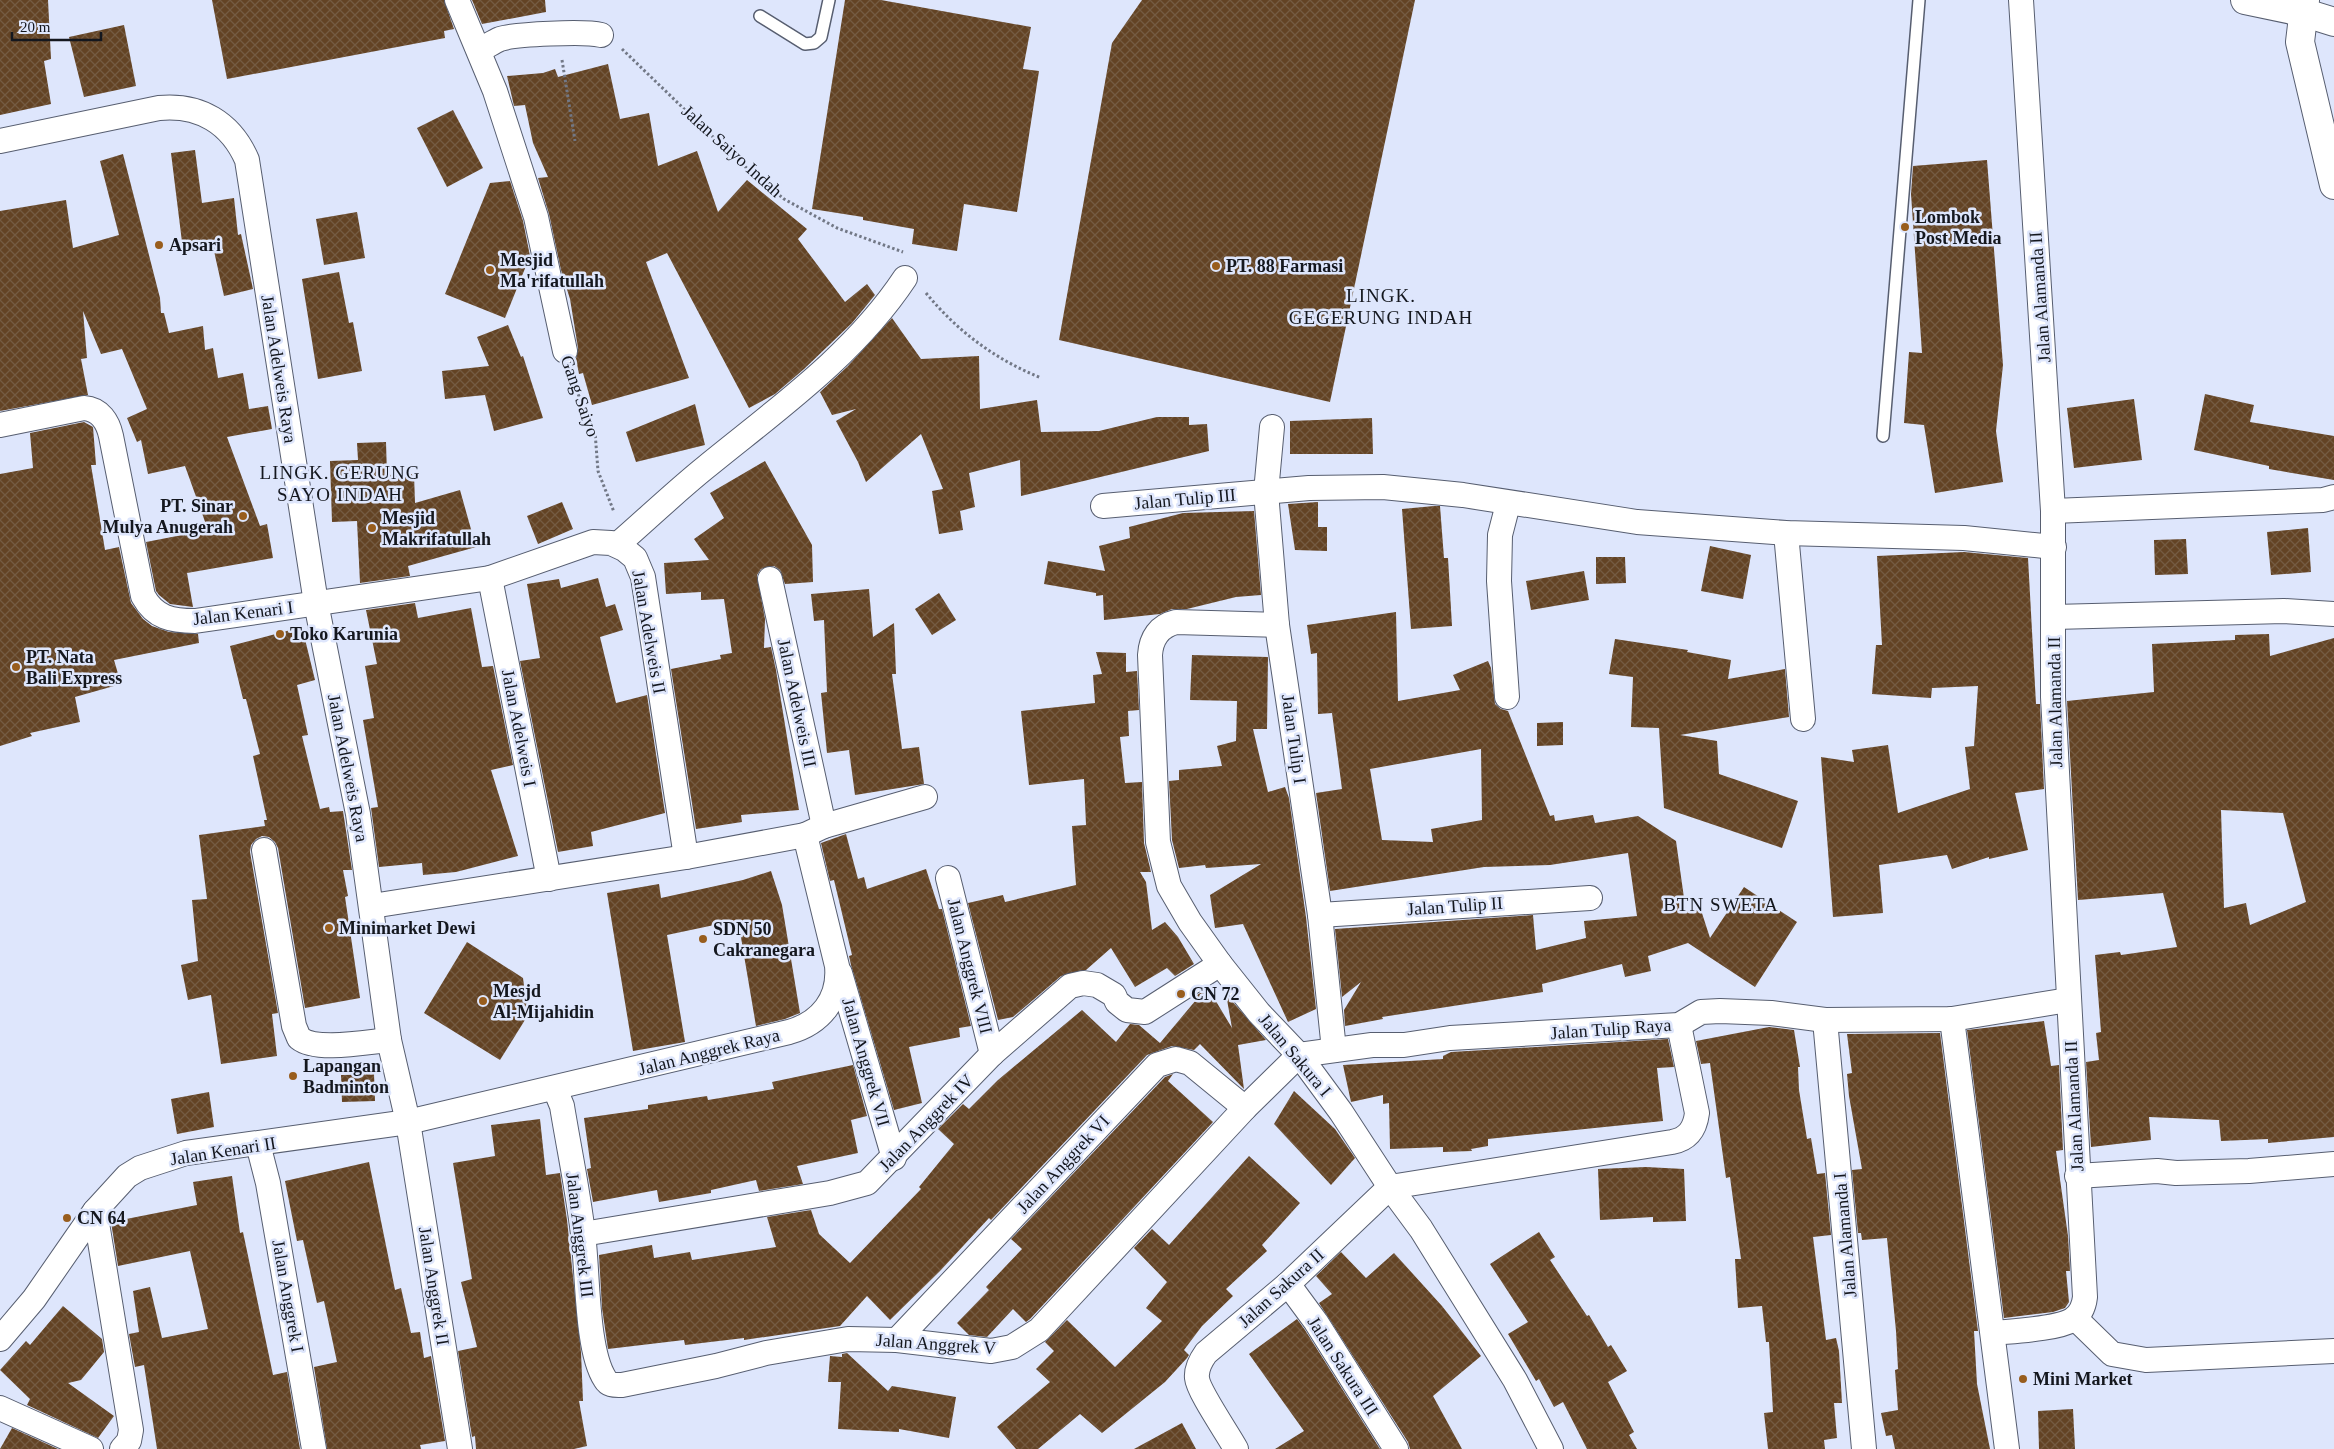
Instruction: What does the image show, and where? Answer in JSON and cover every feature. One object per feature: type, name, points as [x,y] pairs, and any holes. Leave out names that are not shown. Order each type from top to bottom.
[{"type":"main road","points":[[2245,0],[2304,6],[2334,22]]},
{"type":"main road","points":[[2304,6],[2300,42],[2334,185]]},
{"type":"street","points":[[457,0],[479,50],[506,38],[587,33],[601,35]]},
{"type":"street","name":"Jalan Alamanda II","points":[[2021,0],[2053,511],[2053,698],[2085,1296],[2083,1306],[2075,1318]]},
{"type":"street","name":"Gang Saiyo","points":[[479,50],[515,148],[536,217],[565,351]]},
{"type":"street","name":"Jalan Adelweis Raya","points":[[0,140],[171,106],[183,107],[207,114],[223,125],[236,138],[247,160],[316,604],[358,814],[389,1040],[408,1122]]},
{"type":"street","points":[[316,604],[490,578],[592,542],[621,542],[703,469],[839,357],[887,305],[907,272]]},
{"type":"street","name":"Jalan Kenari I","points":[[0,425],[84,408],[97,410],[103,417],[111,436],[143,596],[149,606],[162,616],[176,621],[195,621],[316,604]]},
{"type":"street","name":"Jalan Tulip I","points":[[1272,427],[1266,492],[1277,625],[1320,915],[1334,1050]]},
{"type":"street","name":"Jalan Tulip III","points":[[1103,506],[1309,488],[1383,487],[1463,495],[1508,504],[1637,522],[1786,533],[1964,538],[2054,547]]},
{"type":"street","points":[[2053,511],[2323,500],[2334,497]]},
{"type":"street","points":[[1507,698],[1499,581],[1500,535],[1508,504]]},
{"type":"street","points":[[1786,533],[1803,719]]},
{"type":"street","name":"Jalan Adelweis II","points":[[621,542],[634,558],[643,577],[686,856]]},
{"type":"street","name":"Jalan Adelweis I","points":[[490,578],[549,879]]},
{"type":"street","name":"Jalan Adelweis III","points":[[770,580],[814,830]]},
{"type":"street","points":[[2054,617],[2275,611],[2334,614]]},
{"type":"street","name":"Jalan Sakura I","points":[[1277,625],[1176,622],[1166,625],[1158,632],[1151,645],[1158,842],[1169,886],[1190,922],[1220,964],[1259,1013],[1299,1055],[1341,1112],[1390,1187],[1421,1229],[1515,1380],[1551,1449]]},
{"type":"street","points":[[372,906],[686,856],[814,830],[925,797]]},
{"type":"street","name":"Jalan Anggrek Raya","points":[[408,1122],[555,1089],[799,1030],[816,1020],[830,1004],[837,986],[838,966],[814,830]]},
{"type":"street","points":[[264,850],[294,1026],[299,1038],[312,1044],[325,1045],[389,1040]]},
{"type":"street","name":"Jalan Anggrek VIII","points":[[948,878],[992,1054]]},
{"type":"street","name":"Jalan Tulip II","points":[[1320,915],[1590,898]]},
{"type":"street","name":"Jalan Anggrek IV","points":[[583,1234],[867,1184],[992,1054],[1070,986],[1083,983],[1097,985],[1114,995],[1117,1002],[1127,1010],[1145,1012],[1220,964]]},
{"type":"street","name":"Jalan Anggrek VII","points":[[838,966],[894,1158]]},
{"type":"street","name":"Jalan Tulip Raya","points":[[1299,1055],[1450,1038],[1678,1025],[1701,1012],[1771,1012],[1826,1020],[1952,1019],[2068,1000]]},
{"type":"street","points":[[1952,1019],[1994,1333],[2007,1449]]},
{"type":"street","name":"Jalan Alamanda I","points":[[1826,1020],[1864,1449]]},
{"type":"street","points":[[1390,1187],[1681,1139],[1694,1127],[1697,1114],[1678,1025]]},
{"type":"street","name":"Jalan Anggrek V","points":[[606,1381],[612,1385],[630,1384],[716,1366],[766,1353],[848,1339],[897,1340],[991,1351],[1012,1347],[1031,1337],[1245,1108],[1299,1055]]},
{"type":"street","name":"Jalan Anggrek VI","points":[[897,1340],[1157,1065],[1176,1059],[1190,1063],[1245,1108]]},
{"type":"street","name":"Jalan Anggrek III","points":[[555,1089],[562,1106],[583,1234],[591,1326],[597,1359],[606,1381]]},
{"type":"street","name":"Jalan Kenari II","points":[[0,1339],[34,1299],[95,1211],[127,1176],[140,1168],[186,1153],[408,1122]]},
{"type":"street","name":"Jalan Anggrek II","points":[[408,1122],[460,1449]]},
{"type":"street","name":"Jalan Anggrek I","points":[[258,1144],[268,1183],[314,1449]]},
{"type":"street","points":[[2078,1176],[2157,1171],[2176,1173],[2249,1172],[2334,1164]]},
{"type":"street","name":"Jalan Sakura II","points":[[1236,1449],[1200,1388],[1197,1378],[1203,1357],[1288,1284],[1390,1187]]},
{"type":"street","points":[[95,1211],[131,1430],[129,1441],[122,1449]]},
{"type":"street","name":"Jalan Sakura III","points":[[1288,1284],[1316,1322],[1396,1449]]},
{"type":"street","points":[[1994,1333],[2062,1324],[2075,1318],[2112,1354],[2146,1360],[2334,1350]]},
{"type":"street","points":[[0,1408],[91,1449]]},
{"type":"lane","points":[[760,16],[805,44],[814,43],[821,37],[829,0]]},
{"type":"lane","points":[[1883,436],[1919,0]]},
{"type":"path","points":[[558,34],[575,141]]},
{"type":"path","name":"Jalan Saiyo Indah","points":[[601,35],[620,46],[766,185],[797,206],[838,228],[901,250],[906,254],[907,272],[938,308],[975,343],[1018,368],[1041,378]]},
{"type":"path","name":"Gang Saiyo","points":[[565,351],[569,372],[595,432],[598,471],[621,542]]},
{"type":"building","points":[[0,0],[48,0],[51,59],[44,61],[51,104],[0,115]]},
{"type":"building","points":[[212,0],[444,0],[454,29],[444,31],[445,38],[227,79]]},
{"type":"building","points":[[472,0],[545,0],[546,12],[482,24]]},
{"type":"building","points":[[845,0],[881,0],[1031,27],[1023,69],[1039,71],[1017,212],[964,204],[957,251],[912,244],[914,229],[863,220],[863,217],[812,209]]},
{"type":"building","name":"PT. 88 Farmasi","points":[[1142,0],[1415,0],[1330,402],[1059,340],[1112,43]]},
{"type":"building","points":[[124,25],[136,86],[84,97],[69,37]]},
{"type":"building","points":[[608,64],[620,119],[649,113],[658,166],[697,151],[718,212],[747,180],[807,229],[798,239],[845,302],[867,284],[875,295],[852,323],[804,369],[775,394],[749,408],[667,253],[646,262],[689,378],[592,405],[583,373],[579,374],[576,359],[578,348],[570,299],[538,178],[548,177],[533,143],[525,105],[514,106],[507,76],[543,73],[555,69],[558,77]]},
{"type":"building","points":[[453,110],[483,168],[447,187],[417,128]]},
{"type":"building","points":[[195,150],[202,203],[234,198],[238,235],[241,234],[253,289],[224,296],[212,242],[183,250],[171,153]]},
{"type":"building","points":[[123,154],[160,298],[161,313],[164,313],[169,333],[203,326],[205,350],[213,348],[218,378],[243,373],[249,409],[268,406],[272,429],[227,437],[260,526],[267,524],[273,558],[187,573],[193,607],[170,604],[156,591],[146,542],[208,530],[185,466],[148,474],[141,440],[137,442],[127,418],[147,409],[122,349],[101,354],[83,311],[87,358],[81,359],[88,395],[0,411],[0,211],[66,200],[73,248],[119,235],[100,161]]},
{"type":"building","points":[[1987,160],[2003,365],[1996,431],[2003,482],[1935,493],[1924,425],[1904,423],[1909,352],[1922,353],[1911,194],[1913,166]]},
{"type":"building","name":"Mesjid Ma'rifatullah","points":[[510,181],[523,221],[530,256],[505,318],[445,294],[490,183]]},
{"type":"building","points":[[357,212],[365,258],[324,265],[316,219]]},
{"type":"building","points":[[339,272],[349,323],[353,322],[362,371],[318,379],[302,279]]},
{"type":"building","points":[[892,318],[921,359],[979,356],[980,409],[1037,400],[1041,432],[1099,431],[1157,417],[1189,417],[1189,425],[1207,424],[1209,451],[1021,496],[1020,460],[969,473],[975,507],[960,511],[963,530],[939,534],[932,491],[943,489],[921,434],[866,482],[858,462],[836,421],[856,409],[832,415],[820,392],[848,366]]},
{"type":"building","points":[[508,325],[521,357],[523,356],[543,418],[494,431],[485,395],[445,399],[442,371],[489,366],[477,337]]},
{"type":"building","points":[[2205,394],[2254,405],[2250,422],[2334,436],[2334,480],[2269,469],[2269,466],[2194,450]]},
{"type":"building","points":[[2134,399],[2142,460],[2074,468],[2067,408]]},
{"type":"building","points":[[695,404],[705,445],[636,462],[626,432]]},
{"type":"building","points":[[1372,418],[1373,454],[1290,454],[1290,421]]},
{"type":"building","points":[[84,422],[93,427],[96,465],[91,465],[105,550],[119,547],[131,603],[143,619],[152,626],[169,632],[198,634],[199,643],[114,660],[121,684],[75,697],[80,722],[30,733],[32,736],[0,746],[0,474],[33,468],[30,433]]},
{"type":"building","points":[[386,442],[387,475],[414,474],[415,503],[460,490],[476,547],[408,566],[410,576],[360,583],[357,521],[332,522],[330,461],[358,460],[357,443]]},
{"type":"building","points":[[765,461],[812,545],[813,582],[785,584],[780,570],[774,566],[761,569],[757,575],[765,619],[764,648],[771,647],[776,670],[799,810],[741,815],[742,822],[696,829],[671,669],[721,659],[720,655],[732,653],[724,599],[701,600],[701,592],[666,594],[664,563],[709,560],[694,539],[724,518],[710,493]]},
{"type":"building","points":[[562,502],[573,529],[538,544],[527,516]]},
{"type":"building","points":[[1318,502],[1318,527],[1327,527],[1327,551],[1295,550],[1288,504]]},
{"type":"building","points":[[1440,506],[1444,558],[1448,558],[1452,626],[1411,629],[1402,509]]},
{"type":"building","points":[[1254,511],[1261,595],[1236,597],[1187,609],[1172,609],[1160,614],[1104,620],[1103,595],[1096,596],[1096,593],[1044,584],[1048,561],[1105,571],[1099,546],[1130,538],[1129,527],[1183,513]]},
{"type":"building","points":[[2308,528],[2311,572],[2271,575],[2267,532]]},
{"type":"building","points":[[2186,539],[2188,574],[2155,575],[2154,540]]},
{"type":"building","points":[[1710,546],[1751,555],[1743,599],[1701,591]]},
{"type":"building","points":[[1964,552],[2028,558],[2036,704],[2040,704],[2044,789],[2015,793],[2028,850],[1989,859],[1989,857],[1952,869],[1947,855],[1879,865],[1883,913],[1833,917],[1821,757],[1854,762],[1852,750],[1888,745],[1898,813],[1970,789],[1965,747],[1974,746],[1978,686],[1932,688],[1931,698],[1872,694],[1876,645],[1882,645],[1877,556]]},
{"type":"building","points":[[1596,557],[1625,557],[1626,583],[1596,584]]},
{"type":"building","points":[[1584,571],[1589,600],[1531,610],[1526,581]]},
{"type":"building","points":[[598,578],[606,607],[615,604],[623,630],[600,637],[616,703],[647,695],[665,813],[591,832],[593,846],[558,852],[520,661],[540,658],[527,584],[559,579],[561,588]]},
{"type":"building","points":[[869,589],[873,637],[894,623],[896,674],[892,674],[902,749],[919,747],[924,784],[855,795],[849,750],[827,753],[821,693],[827,692],[824,620],[814,621],[811,594]]},
{"type":"building","points":[[939,593],[956,620],[932,635],[915,609]]},
{"type":"building","points":[[415,603],[418,618],[471,608],[482,667],[493,666],[513,765],[491,770],[518,856],[456,872],[423,875],[422,863],[379,867],[371,808],[378,807],[363,720],[374,718],[365,666],[377,664],[366,610]]},
{"type":"building","points":[[1396,612],[1398,701],[1460,690],[1453,675],[1488,661],[1491,668],[1495,704],[1501,709],[1508,711],[1550,816],[1554,815],[1555,821],[1593,815],[1595,823],[1638,816],[1676,841],[1686,912],[1700,907],[1710,938],[1744,887],[1797,922],[1755,987],[1688,943],[1648,956],[1651,971],[1625,977],[1622,964],[1542,984],[1543,992],[1382,1017],[1383,1019],[1345,1026],[1344,1010],[1361,982],[1342,997],[1335,929],[1533,915],[1536,950],[1586,938],[1584,921],[1637,916],[1628,853],[1550,865],[1484,867],[1330,891],[1316,793],[1342,789],[1332,713],[1318,714],[1317,653],[1311,654],[1307,625]],"holes":[[[1481,749],[1482,820],[1431,829],[1433,842],[1382,840],[1370,769]]]},
{"type":"building","points":[[302,627],[315,680],[297,685],[308,735],[302,736],[320,809],[329,807],[330,812],[343,811],[352,870],[343,870],[348,896],[345,897],[360,998],[305,1008],[278,848],[269,837],[262,836],[251,845],[250,852],[278,1013],[272,1014],[277,1056],[221,1064],[211,995],[188,1000],[181,965],[198,961],[192,900],[207,899],[199,835],[265,826],[264,820],[267,820],[253,756],[260,754],[246,699],[243,699],[230,646]]},
{"type":"building","points":[[2269,634],[2270,656],[2334,638],[2334,1137],[2268,1143],[2268,1139],[2221,1141],[2219,1120],[2149,1117],[2151,1140],[2091,1147],[2086,1062],[2099,1060],[2096,1033],[2101,1032],[2095,955],[2120,952],[2121,955],[2177,947],[2163,893],[2078,900],[2067,701],[2154,692],[2152,644],[2235,640],[2235,635]],"holes":[[[2221,810],[2283,813],[2306,902],[2250,925],[2246,903],[2224,908]]]},
{"type":"building","points":[[1615,639],[1688,650],[1687,652],[1731,660],[1728,679],[1785,669],[1789,717],[1680,735],[1717,741],[1719,774],[1798,801],[1782,848],[1664,808],[1659,728],[1631,727],[1633,677],[1609,674]]},
{"type":"building","points":[[1096,652],[1126,653],[1126,672],[1137,671],[1139,710],[1128,711],[1129,736],[1120,737],[1125,783],[1142,782],[1144,843],[1151,872],[1140,872],[1146,882],[1152,930],[1165,922],[1178,937],[1194,964],[1175,976],[1167,968],[1135,987],[1111,948],[1086,970],[1061,976],[1013,1017],[998,1020],[968,903],[1003,895],[1005,902],[1076,885],[1072,826],[1086,825],[1084,779],[1029,785],[1021,711],[1095,703],[1093,675],[1102,674]]},
{"type":"building","points":[[1192,655],[1268,657],[1267,729],[1253,729],[1268,792],[1285,787],[1289,798],[1306,917],[1316,1009],[1288,1022],[1243,924],[1215,928],[1210,895],[1261,864],[1206,868],[1205,865],[1179,868],[1172,840],[1169,781],[1179,780],[1179,770],[1222,766],[1217,746],[1236,741],[1237,701],[1190,700]]},
{"type":"building","points":[[1563,722],[1563,745],[1537,746],[1537,723]]},
{"type":"building","points":[[846,834],[858,879],[864,877],[867,889],[926,869],[939,909],[942,909],[971,1026],[959,1028],[960,1037],[909,1047],[922,1103],[894,1110],[851,965],[849,956],[852,955],[834,880],[830,881],[821,843]]},
{"type":"building","points":[[771,871],[782,905],[800,1013],[785,1019],[756,1026],[738,920],[667,935],[685,1042],[633,1051],[607,893],[659,884],[661,898],[743,880]]},
{"type":"building","name":"Mesjd Al-Mijahidin","points":[[467,942],[523,978],[528,1015],[500,1060],[424,1013]]},
{"type":"building","points":[[1208,988],[1232,1028],[1226,994],[1266,1040],[1238,1045],[1244,1089],[1200,1044],[1194,1050],[1172,1046],[1147,1055],[991,1220],[989,1218],[940,1271],[890,1320],[867,1296],[840,1326],[744,1340],[744,1338],[685,1345],[684,1340],[608,1349],[602,1308],[599,1255],[652,1245],[654,1258],[690,1252],[692,1260],[776,1247],[767,1217],[811,1210],[819,1234],[850,1263],[921,1189],[919,1187],[954,1144],[938,1129],[963,1104],[969,1109],[998,1080],[1082,1010],[1116,1042],[1130,1024],[1139,1025],[1160,1043],[1196,1000],[1194,997]]},
{"type":"building","points":[[2044,1021],[2051,1066],[2059,1065],[2063,1150],[2056,1151],[2068,1236],[2070,1271],[2066,1271],[2069,1302],[2065,1308],[2053,1312],[2004,1318],[1967,1030]]},
{"type":"building","points":[[1769,1027],[1794,1030],[1800,1067],[1798,1067],[1799,1090],[1807,1139],[1811,1138],[1817,1174],[1825,1173],[1831,1235],[1813,1237],[1826,1340],[1836,1338],[1839,1351],[1842,1403],[1834,1403],[1837,1438],[1824,1440],[1825,1449],[1768,1449],[1764,1413],[1773,1412],[1769,1342],[1766,1342],[1762,1306],[1738,1308],[1735,1259],[1741,1259],[1730,1177],[1726,1178],[1710,1063],[1701,1064],[1696,1041]]},
{"type":"building","points":[[1940,1033],[1978,1331],[1974,1331],[1977,1384],[1990,1449],[1895,1449],[1892,1435],[1886,1436],[1881,1413],[1898,1410],[1895,1370],[1898,1369],[1896,1331],[1887,1238],[1862,1240],[1861,1233],[1858,1233],[1852,1170],[1862,1169],[1849,1096],[1847,1074],[1852,1073],[1847,1034]]},
{"type":"building","points":[[1668,1039],[1674,1067],[1657,1068],[1663,1121],[1488,1139],[1488,1146],[1471,1149],[1472,1151],[1443,1152],[1443,1147],[1390,1149],[1389,1103],[1383,1104],[1383,1095],[1351,1102],[1343,1065],[1443,1059],[1443,1056],[1451,1052]]},
{"type":"building","points":[[853,1065],[867,1116],[851,1120],[858,1153],[797,1166],[803,1184],[759,1191],[756,1180],[711,1190],[711,1193],[659,1202],[657,1190],[593,1202],[587,1169],[591,1168],[584,1118],[648,1109],[648,1105],[707,1096],[708,1100],[774,1089],[772,1082]]},
{"type":"building","points":[[374,1074],[375,1101],[342,1102],[341,1075]]},
{"type":"building","points":[[1173,1074],[1168,1081],[1213,1122],[1030,1319],[1026,1322],[1013,1309],[987,1337],[969,1335],[957,1323],[989,1290],[986,1287],[1022,1249],[1011,1239],[1165,1077]]},
{"type":"building","points":[[1294,1091],[1335,1129],[1355,1158],[1331,1185],[1274,1124]]},
{"type":"building","points":[[209,1092],[214,1127],[177,1134],[171,1099]]},
{"type":"building","points":[[540,1119],[546,1175],[560,1173],[567,1220],[581,1352],[583,1401],[579,1401],[587,1446],[574,1449],[476,1449],[475,1436],[472,1437],[458,1351],[477,1347],[461,1282],[472,1279],[453,1163],[495,1156],[491,1125]]},
{"type":"building","points":[[1249,1156],[1300,1203],[1262,1245],[1267,1251],[1226,1289],[1233,1296],[1202,1326],[1184,1350],[1189,1355],[1187,1358],[1165,1382],[1102,1433],[1080,1414],[1038,1449],[1016,1449],[997,1427],[1050,1382],[1036,1369],[1054,1351],[1045,1342],[1067,1320],[1115,1367],[1162,1321],[1146,1308],[1167,1282],[1134,1248],[1152,1229],[1169,1245]]},
{"type":"building","points":[[369,1162],[395,1290],[401,1288],[411,1333],[420,1332],[424,1358],[431,1356],[445,1441],[420,1445],[421,1449],[327,1449],[314,1367],[337,1362],[324,1301],[317,1303],[303,1240],[297,1241],[285,1181]]},
{"type":"building","points":[[1646,1167],[1684,1169],[1686,1221],[1653,1222],[1653,1217],[1600,1220],[1598,1169]]},
{"type":"building","points":[[232,1176],[240,1233],[243,1232],[273,1375],[287,1372],[300,1449],[157,1449],[144,1365],[135,1367],[129,1334],[139,1332],[133,1291],[150,1287],[162,1338],[208,1329],[190,1251],[118,1266],[111,1222],[197,1205],[193,1182]]},
{"type":"building","points":[[1539,1232],[1555,1257],[1550,1260],[1587,1316],[1589,1315],[1608,1347],[1611,1345],[1627,1371],[1608,1382],[1634,1432],[1629,1435],[1637,1449],[1587,1449],[1563,1402],[1554,1407],[1539,1379],[1536,1381],[1508,1334],[1528,1322],[1490,1264]]},
{"type":"building","points":[[1341,1252],[1366,1278],[1394,1253],[1442,1306],[1481,1356],[1433,1396],[1462,1449],[1410,1449],[1408,1442],[1319,1303],[1332,1294],[1316,1276]]},
{"type":"building","points":[[63,1306],[102,1339],[104,1352],[81,1380],[68,1383],[114,1416],[98,1438],[27,1405],[30,1399],[0,1370],[26,1341],[30,1345]]},
{"type":"building","points":[[1297,1319],[1380,1449],[1275,1449],[1304,1431],[1249,1354]]},
{"type":"building","points":[[847,1353],[888,1391],[892,1386],[956,1397],[949,1438],[899,1429],[899,1432],[838,1429],[841,1382],[828,1382],[830,1356],[842,1357],[842,1354]]},
{"type":"building","points":[[2073,1409],[2075,1449],[2039,1449],[2038,1411]]},
{"type":"building","points":[[1182,1423],[1196,1449],[1134,1449]]},
{"type":"building","points":[[12,1428],[58,1449],[0,1449]]},
{"type":"place","name":"Lombok Post Media","points":[[1905,227]]},
{"type":"place","name":"Apsari","points":[[159,245]]},
{"type":"place","name":"PT. 88 Farmasi","points":[[1216,266]]},
{"type":"place","name":"Mesjid Ma'rifatullah","points":[[490,270]]},
{"type":"place","name":"PT. Sinar Mulya Anugerah","points":[[243,516]]},
{"type":"place","name":"Mesjid Makrifatullah","points":[[372,528]]},
{"type":"place","name":"Toko Karunia","points":[[280,634]]},
{"type":"place","name":"PT. Nata Bali Express","points":[[16,667]]},
{"type":"place","name":"Minimarket Dewi","points":[[329,928]]},
{"type":"place","name":"SDN 50 Cakranegara","points":[[703,939]]},
{"type":"place","name":"CN 72","points":[[1181,994]]},
{"type":"place","name":"Mesjd Al-Mijahidin","points":[[483,1001]]},
{"type":"place","name":"Lapangan Badminton","points":[[293,1076]]},
{"type":"place","name":"CN 64","points":[[67,1218]]},
{"type":"place","name":"Mini Market","points":[[2023,1379]]},
{"type":"district","name":"LINGK. GEGERUNG INDAH","points":[[1381,306]]},
{"type":"district","name":"LINGK. GERUNG SAYO INDAH","points":[[340,483]]},
{"type":"district","name":"BTN SWETA","points":[[1721,904]]}]
